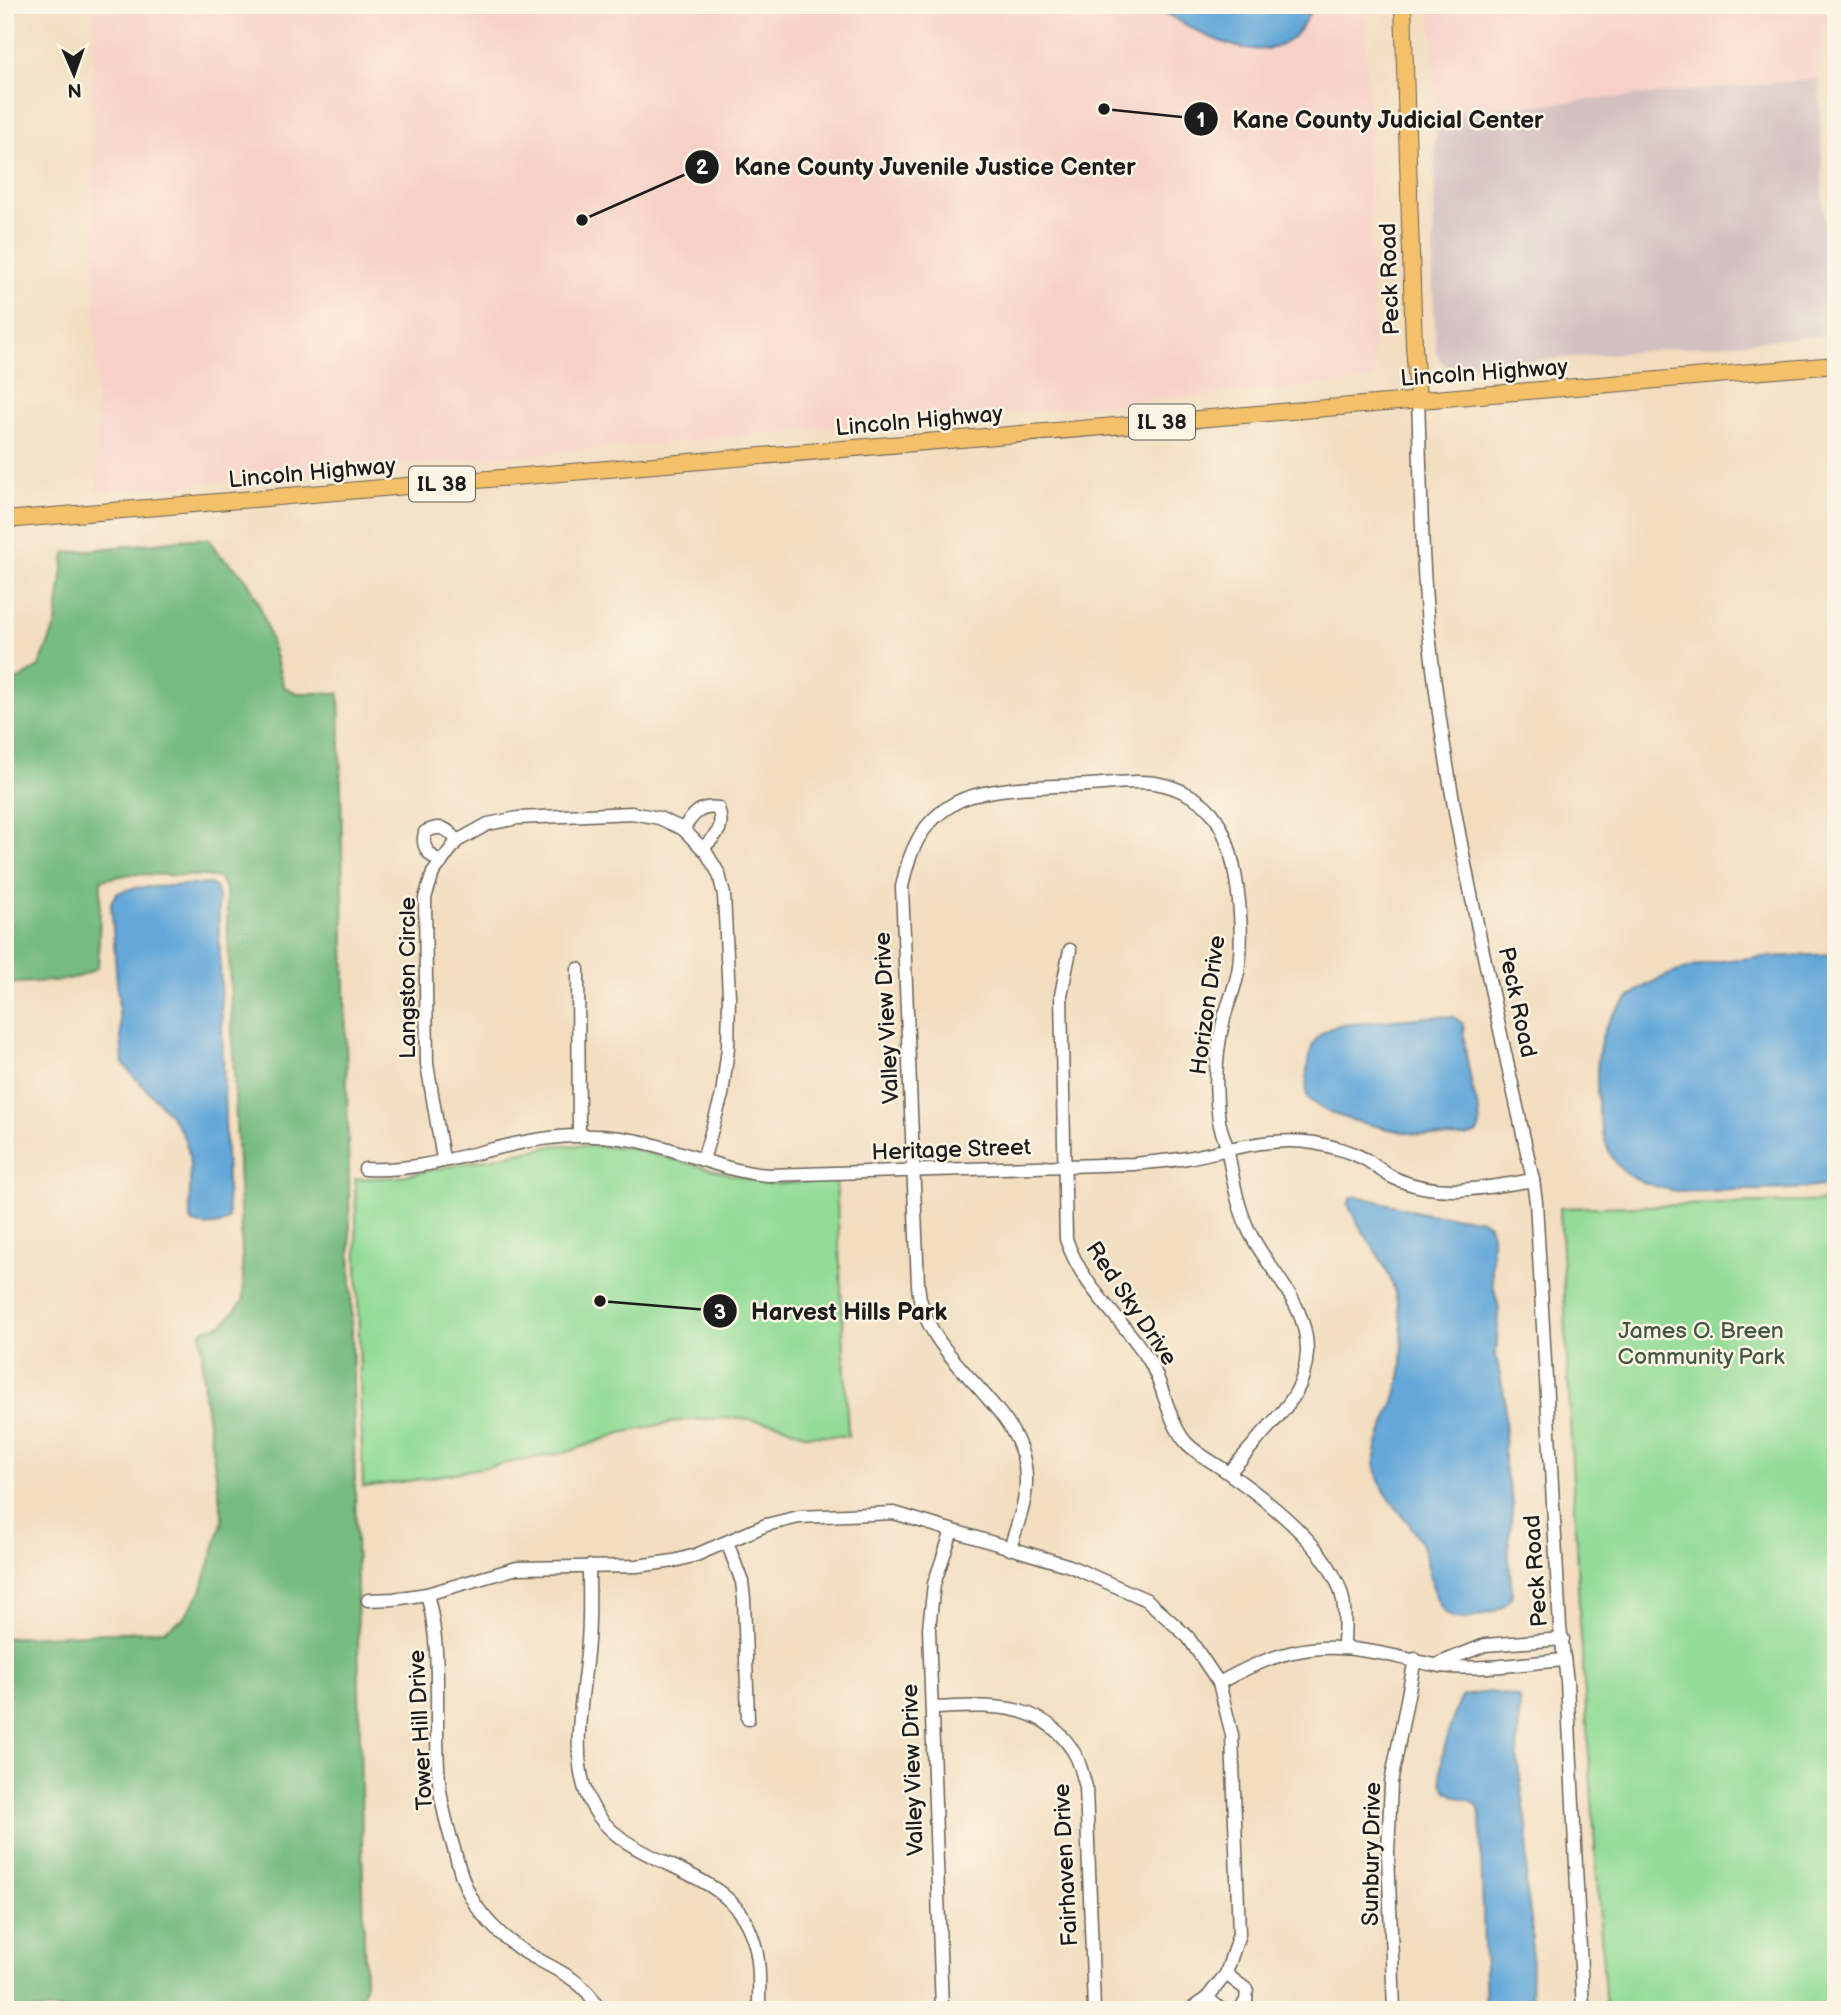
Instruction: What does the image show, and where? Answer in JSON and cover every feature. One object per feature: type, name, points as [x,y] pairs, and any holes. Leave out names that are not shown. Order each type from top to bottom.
[{"type":"main road","name":"Peck Road","points":[[1403,5],[1413,346],[1418,400]]},
{"type":"main road","name":"Lincoln Highway","points":[[5,520],[1836,365]]},
{"type":"street","name":"Peck Road","points":[[1418,400],[1425,576],[1433,671],[1466,868],[1533,1180],[1560,1627],[1563,1639],[1583,2010]]},
{"type":"street","name":"Horizon Drive","points":[[1078,786],[1144,782],[1182,792],[1198,800],[1212,814],[1234,860],[1241,940],[1239,966],[1218,1047],[1216,1082],[1220,1122],[1240,1211],[1250,1233],[1294,1300],[1302,1320],[1307,1351],[1303,1375],[1294,1399],[1229,1473]]},
{"type":"street","name":"Valley View Drive","points":[[1010,1549],[1024,1500],[1026,1480],[1019,1443],[1010,1426],[944,1349],[923,1315],[918,1285],[902,887],[907,859],[919,836],[934,818],[953,804],[983,793],[1078,786]]},
{"type":"street","points":[[683,829],[697,810],[718,808],[722,821],[717,834],[703,848]]},
{"type":"street","name":"Langston Circle","points":[[443,1159],[427,1064],[425,898],[433,873],[457,841],[488,824],[531,818],[632,813],[659,818],[683,829],[703,848],[719,874],[724,895],[729,996],[728,1048],[722,1096],[703,1160]]},
{"type":"street","points":[[441,863],[425,850],[425,832],[434,827],[443,827],[457,841]]},
{"type":"street","name":"Red Sky Drive","points":[[1070,950],[1061,995],[1066,1240],[1074,1262],[1094,1293],[1148,1359],[1185,1441],[1287,1518],[1326,1561],[1338,1583],[1343,1600],[1344,1648]]},
{"type":"street","points":[[578,969],[579,1136]]},
{"type":"street","name":"Heritage Street","points":[[365,1169],[395,1169],[529,1141],[579,1136],[639,1141],[742,1171],[768,1175],[1134,1164],[1282,1142],[1313,1143],[1339,1148],[1363,1158],[1401,1180],[1420,1187],[1446,1191],[1471,1190],[1533,1180]]},
{"type":"street","points":[[368,1600],[427,1594],[517,1568],[663,1563],[684,1559],[783,1520],[825,1515],[894,1513],[1070,1566],[1147,1600],[1188,1637],[1219,1684],[1232,1735],[1240,1924],[1238,1942],[1226,1974],[1208,1998],[1190,2010]]},
{"type":"street","name":"Valley View Drive","points":[[942,2010],[929,1655],[930,1606],[934,1584],[952,1531]]},
{"type":"street","points":[[727,1542],[742,1582],[748,1719]]},
{"type":"street","points":[[589,1566],[588,1639],[580,1714],[580,1749],[587,1794],[606,1827],[622,1841],[718,1890],[737,1907],[748,1924],[757,1954],[759,2010]]},
{"type":"street","name":"Tower Hill Drive","points":[[427,1594],[436,1638],[439,1781],[444,1814],[467,1889],[474,1904],[492,1925],[520,1949],[578,1982],[599,2010]]},
{"type":"street","points":[[1435,1665],[1485,1645],[1563,1639]]},
{"type":"street","points":[[1219,1684],[1247,1668],[1289,1652],[1314,1648],[1344,1648],[1415,1659],[1435,1665],[1485,1666],[1564,1660]]},
{"type":"street","name":"Sunbury Drive","points":[[1394,2010],[1388,1853],[1391,1783],[1415,1659]]},
{"type":"street","name":"Fairhaven Drive","points":[[932,1708],[999,1706],[1024,1711],[1044,1721],[1062,1737],[1076,1757],[1086,1787],[1094,2010]]},
{"type":"street","points":[[1226,1974],[1247,1990],[1246,2001],[1239,2010]]},
{"type":"street","points":[[1208,1998],[1222,2010]]},
{"type":"shaded area","points":[[92,5],[1366,5],[1374,381],[97,493]]},
{"type":"shaded area","points":[[1431,5],[1836,5],[1836,25],[1822,27],[1819,79],[1436,114]]},
{"type":"shaded area","points":[[1819,79],[1828,335],[1448,368],[1441,361],[1436,353],[1433,280],[1436,114]]},
{"type":"green space","points":[[210,539],[221,556],[246,579],[263,616],[284,687],[297,693],[339,693],[365,1986],[359,2004],[314,2010],[5,2010],[5,1638],[165,1630],[183,1619],[201,1591],[223,1520],[204,1395],[201,1331],[223,1324],[244,1300],[226,889],[219,878],[206,876],[131,874],[101,880],[98,967],[65,980],[5,984],[5,681],[13,682],[39,667],[56,624],[65,553]]},
{"type":"green space","points":[[558,1145],[625,1147],[768,1184],[836,1180],[848,1436],[806,1435],[780,1424],[734,1418],[684,1420],[621,1433],[568,1452],[363,1487],[355,1179],[397,1177]]},
{"type":"green space","name":"James O. Breen Community Park","points":[[1836,1201],[1836,2010],[1606,2010],[1579,1607],[1560,1208]]},
{"type":"water","points":[[1154,5],[1314,5],[1293,37],[1278,46],[1261,49],[1242,48],[1222,42],[1184,24]]},
{"type":"water","points":[[210,884],[215,887],[218,897],[228,1219],[216,1225],[191,1222],[190,1160],[185,1140],[165,1109],[123,1063],[111,902],[117,893],[133,888]]},
{"type":"water","points":[[1836,954],[1836,1184],[1786,1189],[1679,1191],[1637,1180],[1616,1163],[1602,1129],[1598,1108],[1597,1067],[1606,1027],[1628,999],[1642,988],[1671,974],[1716,962]]},
{"type":"water","points":[[1454,1017],[1463,1024],[1465,1049],[1479,1112],[1480,1127],[1477,1133],[1466,1137],[1428,1136],[1382,1128],[1342,1117],[1321,1108],[1307,1098],[1309,1057],[1323,1032],[1339,1025]]},
{"type":"water","points":[[1357,1196],[1427,1214],[1480,1219],[1489,1225],[1492,1234],[1492,1281],[1499,1308],[1496,1356],[1505,1399],[1504,1466],[1513,1504],[1508,1548],[1512,1594],[1503,1606],[1494,1611],[1460,1619],[1451,1617],[1444,1611],[1433,1587],[1420,1541],[1379,1481],[1375,1458],[1399,1385],[1402,1332],[1391,1281],[1348,1204],[1351,1198]]},
{"type":"water","points":[[1490,1692],[1517,1697],[1520,1702],[1517,1757],[1528,1833],[1526,1884],[1532,1927],[1531,2010],[1486,2010],[1480,1814],[1475,1805],[1450,1793],[1442,1782],[1441,1771],[1446,1743],[1463,1696]]},
{"type":"place","name":"Kane County Judicial Center","points":[[1104,109]]},
{"type":"place","name":"Kane County Juvenile Justice Center","points":[[582,220]]},
{"type":"place","name":"Harvest Hills Park","points":[[600,1301]]}]
